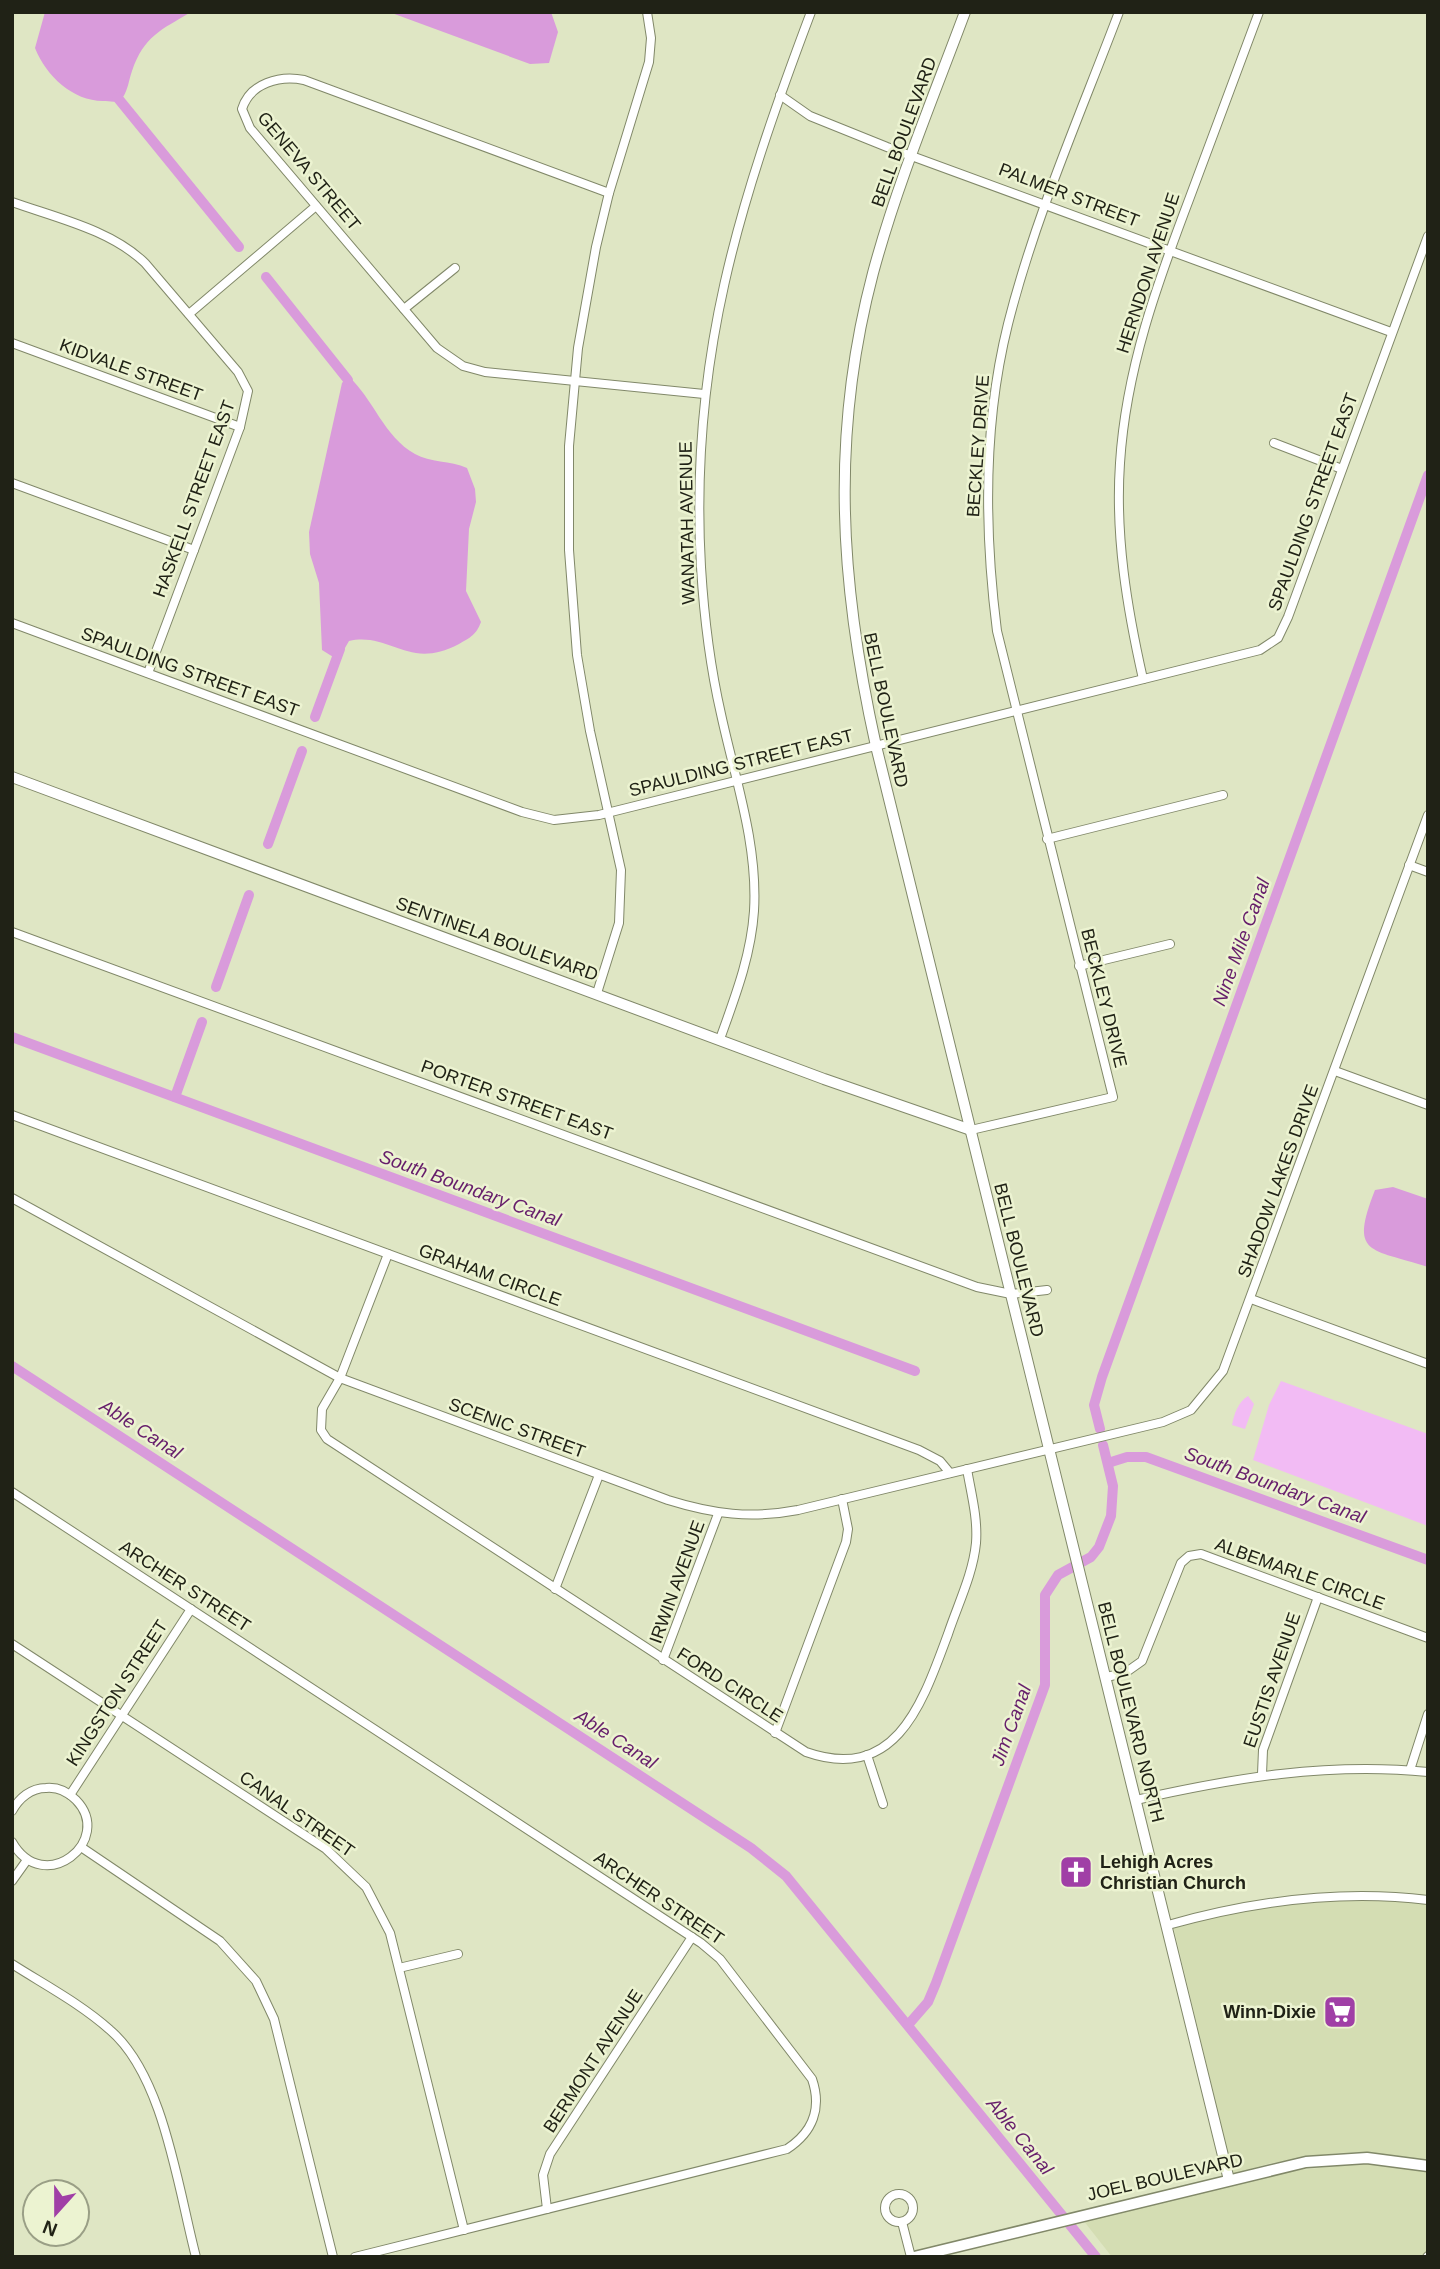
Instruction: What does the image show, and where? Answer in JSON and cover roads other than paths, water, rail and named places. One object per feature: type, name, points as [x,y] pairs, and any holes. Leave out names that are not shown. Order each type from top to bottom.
[{"type":"main road","name":"JOEL BOULEVARD","points":[[912,2257],[1298,2164],[1336,2159],[1394,2160],[1428,2165]]},
{"type":"street","points":[[597,993],[616,937],[621,908],[621,870],[590,731],[572,610],[568,485],[574,381],[585,300],[609,193],[649,62],[651,38],[647,12]]},
{"type":"street","name":"WANATAH AVENUE","points":[[720,1039],[746,960],[754,911],[754,873],[737,780],[712,670],[701,568],[700,466],[704,394],[729,256],[747,189],[811,12]]},
{"type":"street","name":"BELL BOULEVARD","points":[[965,12],[885,231],[862,321],[845,460],[848,596],[859,671],[876,746],[1041,1414]]},
{"type":"street","name":"BECKLEY DRIVE","points":[[971,1130],[1113,1097],[997,631],[991,585],[987,500],[989,455],[1008,326],[1047,204],[1119,12]]},
{"type":"street","name":"HERNDON AVENUE","points":[[1143,679],[1121,555],[1120,464],[1130,387],[1139,347],[1170,250],[1259,12]]},
{"type":"street","name":"GENEVA STREET","points":[[609,193],[304,80],[284,78],[261,85],[245,99],[242,109],[244,119],[437,348],[463,366],[485,372],[704,394]]},
{"type":"street","name":"PALMER STREET","points":[[780,95],[810,116],[1391,332]]},
{"type":"street","name":"HASKELL STREET EAST","points":[[12,202],[111,239],[129,249],[189,314],[244,381],[247,402],[240,427],[148,673]]},
{"type":"street","points":[[189,314],[316,206]]},
{"type":"street","name":"SPAULDING STREET EAST","points":[[12,623],[533,815],[566,819],[609,812],[1260,650],[1278,638],[1288,617],[1428,236]]},
{"type":"street","points":[[404,309],[455,268]]},
{"type":"street","name":"KIDVALE STREET","points":[[12,343],[240,427]]},
{"type":"street","points":[[1274,443],[1342,468]]},
{"type":"street","points":[[12,483],[194,550]]},
{"type":"street","name":"SENTINELA BOULEVARD","points":[[12,777],[971,1130]]},
{"type":"street","points":[[1047,839],[1223,795]]},
{"type":"street","name":"SHADOW LAKES DRIVE","points":[[1049,1450],[1163,1422],[1191,1410],[1223,1371],[1428,815]]},
{"type":"street","points":[[1409,865],[1428,872]]},
{"type":"street","name":"PORTER STREET EAST","points":[[12,932],[977,1287],[1011,1294],[1047,1290]]},
{"type":"street","points":[[1079,966],[1170,944]]},
{"type":"street","points":[[1335,1071],[1428,1105]]},
{"type":"street","name":"GRAHAM CIRCLE","points":[[12,1115],[919,1450],[940,1461],[950,1473]]},
{"type":"street","name":"SCENIC STREET","points":[[12,1198],[341,1378],[599,1475],[718,1514],[776,1514],[1049,1450]]},
{"type":"street","points":[[341,1378],[388,1254]]},
{"type":"street","points":[[1251,1299],[1428,1364]]},
{"type":"street","name":"FORD CIRCLE","points":[[341,1378],[322,1409],[320,1428],[327,1439],[775,1733],[806,1752],[827,1758],[854,1759],[867,1755],[901,1733],[918,1710],[975,1553],[976,1526],[967,1469]]},
{"type":"street","name":"BELL BOULEVARD NORTH","points":[[1041,1414],[1229,2180]]},
{"type":"street","points":[[555,1589],[599,1475]]},
{"type":"street","name":"ARCHER STREET","points":[[12,1492],[692,1937],[720,1959],[806,2068],[816,2091],[817,2104],[811,2124],[797,2142],[775,2152],[355,2257]]},
{"type":"street","points":[[775,1733],[846,1542],[848,1529],[842,1499]]},
{"type":"street","name":"IRWIN AVENUE","points":[[663,1660],[718,1514]]},
{"type":"street","name":"ALBEMARLE CIRCLE","points":[[1106,1677],[1125,1673],[1142,1661],[1177,1573],[1189,1556],[1201,1554],[1428,1638]]},
{"type":"street","name":"EUSTIS AVENUE","points":[[1262,1774],[1263,1750],[1318,1597]]},
{"type":"street","name":"KINGSTON STREET","points":[[70,1794],[191,1609]]},
{"type":"street","name":"CANAL STREET","points":[[12,1644],[326,1849],[351,1870],[379,1909],[399,1968],[464,2230]]},
{"type":"street","points":[[1410,1770],[1428,1714]]},
{"type":"street","points":[[867,1755],[883,1804]]},
{"type":"street","points":[[1136,1800],[1262,1774],[1317,1769],[1428,1772]]},
{"type":"street","points":[[12,1842],[27,1860],[50,1866],[73,1857],[86,1836],[84,1813],[70,1794],[47,1788],[34,1790],[13,1806]]},
{"type":"street","points":[[81,1847],[220,1941],[256,1981],[274,2020],[333,2257]]},
{"type":"street","points":[[12,1881],[27,1860]]},
{"type":"street","points":[[1168,1925],[1241,1907],[1309,1897],[1385,1896],[1428,1900]]},
{"type":"street","name":"BERMONT AVENUE","points":[[547,2209],[543,2175],[550,2154],[692,1937]]},
{"type":"street","points":[[399,1968],[458,1954]]},
{"type":"street","points":[[12,1964],[110,2029],[137,2061],[157,2106],[195,2257]]},
{"type":"street","points":[[902,2222],[912,2257]]},
{"type":"waterway","points":[[117,97],[239,247]]},
{"type":"waterway","points":[[266,277],[348,380]]},
{"type":"waterway","name":"Nine Mile Canal","points":[[1100,1429],[1094,1405],[1102,1377],[1428,475]]},
{"type":"waterway","points":[[315,717],[340,649]]},
{"type":"waterway","points":[[268,844],[302,751]]},
{"type":"waterway","points":[[216,987],[249,895]]},
{"type":"waterway","points":[[175,1097],[202,1022]]},
{"type":"waterway","name":"South Boundary Canal","points":[[12,1037],[915,1371]]},
{"type":"waterway","name":"Able Canal","points":[[12,1366],[751,1848],[786,1876],[1096,2257]]},
{"type":"waterway","name":"Jim Canal","points":[[908,2025],[928,2002],[936,1983],[1045,1685],[1045,1595],[1058,1575],[1091,1557],[1099,1547],[1111,1516],[1113,1486],[1103,1445]]},
{"type":"waterway","name":"South Boundary Canal","points":[[1108,1463],[1127,1457],[1146,1457],[1428,1560]]},
{"type":"place","name":"Lehigh Acres Christian Church","points":[[1076,1872]]},
{"type":"place","name":"Winn-Dixie","points":[[1340,2012]]}]
